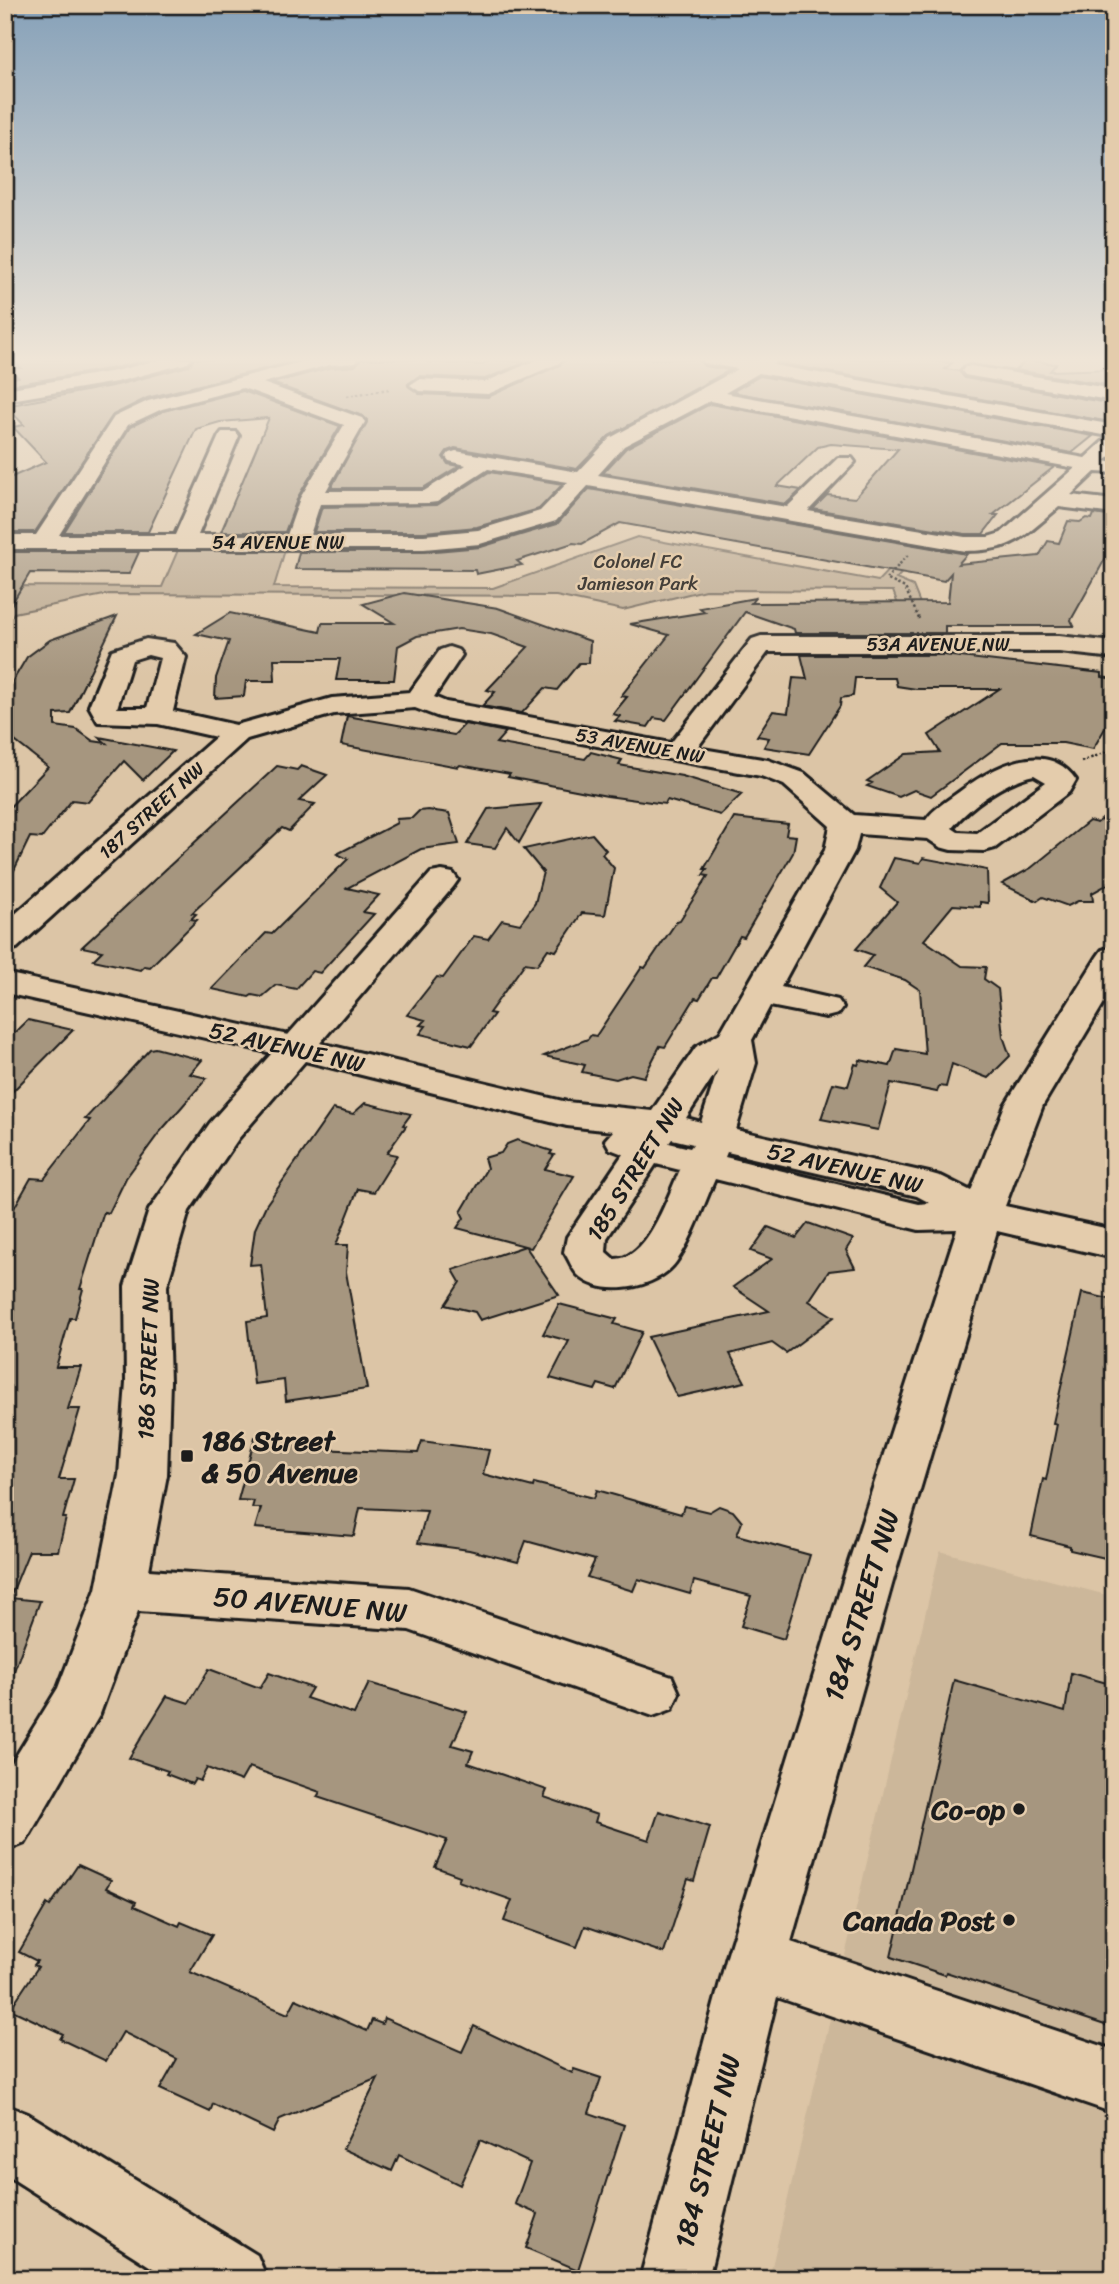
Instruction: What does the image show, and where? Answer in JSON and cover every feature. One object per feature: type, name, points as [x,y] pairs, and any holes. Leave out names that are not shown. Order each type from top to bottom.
[{"type":"street","points":[[43,542],[92,466]]},
{"type":"street","points":[[184,541],[216,466]]},
{"type":"street","points":[[296,542],[311,498],[330,466]]},
{"type":"street","points":[[311,498],[429,498],[479,466]]},
{"type":"street","points":[[509,466],[965,544],[1009,538],[1090,466],[1114,469]]},
{"type":"street","points":[[581,480],[595,466]]},
{"type":"street","points":[[792,515],[841,466]]},
{"type":"street","name":"54 AVENUE NW","points":[[5,542],[424,542],[480,537],[548,516],[581,480]]},
{"type":"street","points":[[1054,500],[1114,507]]},
{"type":"street","name":"53A AVENUE NW","points":[[679,752],[761,644],[1059,644],[1114,650]]},
{"type":"street","points":[[418,700],[449,655]]},
{"type":"street","name":"53 AVENUE NW","points":[[237,733],[332,706],[418,700],[439,709],[768,769],[794,779],[846,824]]},
{"type":"street","name":"187 STREET NW","points":[[158,716],[237,733]]},
{"type":"street","name":"187 STREET NW","points":[[5,941],[237,733]]},
{"type":"street","points":[[846,824],[936,830],[951,841],[984,842],[993,838],[1059,786],[1060,780],[1054,772],[1027,766],[1012,770],[940,821],[936,830]]},
{"type":"street","name":"185 STREET NW","points":[[734,1040],[738,1063],[709,1150],[660,1255],[651,1265],[635,1272],[608,1273],[594,1267],[585,1252],[587,1237],[709,1055],[734,1040],[840,850],[846,824]]},
{"type":"street","name":"186 STREET NW","points":[[5,1825],[81,1698],[121,1589],[143,1475],[148,1382],[146,1286],[169,1210],[223,1130],[442,880]]},
{"type":"street","name":"184 STREET NW","points":[[674,2279],[756,1959],[870,1574],[982,1214],[1024,1105],[1114,957]]},
{"type":"street","name":"52 AVENUE NW","points":[[5,983],[296,1048],[709,1150],[919,1217],[982,1214],[1114,1244]]},
{"type":"street","points":[[762,994],[826,1007]]},
{"type":"street","name":"50 AVENUE NW","points":[[121,1589],[409,1609],[653,1693]]},
{"type":"street","points":[[756,1959],[1114,2082]]},
{"type":"street","points":[[5,2137],[233,2279]]},
{"type":"path","points":[[925,537],[886,579],[905,588],[931,644]]},
{"type":"path","points":[[1054,772],[1114,749]]},
{"type":"shaded area","points":[[940,1551],[1114,1597],[1114,2279],[769,2279]]},
{"type":"green space","name":"Colonel FC Jamieson Park","points":[[637,537],[878,581],[913,544],[927,546],[896,579],[913,586],[932,633],[909,634],[893,591],[705,590],[623,610],[556,596],[109,594],[14,613],[5,627],[5,586],[162,587],[178,550],[285,550],[274,587],[493,588]]},
{"type":"building","points":[[38,466],[79,466],[35,532],[5,532],[5,480]]},
{"type":"building","points":[[106,466],[179,466],[148,532],[64,532]]},
{"type":"building","points":[[249,466],[317,466],[298,497],[285,532],[221,532]]},
{"type":"building","points":[[343,466],[459,466],[423,488],[331,488]]},
{"type":"building","points":[[557,466],[580,466],[577,469]]},
{"type":"building","points":[[610,466],[798,466],[777,486],[801,490],[786,504],[603,473]]},
{"type":"building","points":[[883,466],[1054,467],[993,515],[998,515],[983,534],[965,534],[813,509],[827,495],[855,498]]},
{"type":"building","points":[[489,472],[563,484],[539,509],[477,527],[424,532],[314,532],[322,507],[437,505]]},
{"type":"building","points":[[589,489],[967,554],[958,564],[1039,556],[1048,541],[1059,543],[1068,521],[1092,519],[1094,514],[1114,517],[1114,543],[1071,620],[1074,626],[945,626],[945,633],[795,633],[794,629],[745,612],[666,720],[654,718],[648,727],[615,721],[620,716],[613,714],[627,697],[621,696],[669,635],[630,624],[705,612],[700,608],[755,598],[751,603],[948,602],[951,573],[944,581],[620,523],[582,544],[573,543],[517,561],[522,565],[476,574],[475,570],[295,569],[299,552],[424,552],[481,547],[557,524]]},
{"type":"building","points":[[5,552],[139,552],[129,574],[30,573],[5,615]]},
{"type":"building","points":[[404,593],[498,608],[590,641],[589,663],[579,663],[557,690],[545,688],[522,713],[482,706],[495,692],[487,690],[528,647],[491,634],[459,629],[417,636],[398,646],[394,680],[336,680],[340,659],[274,659],[275,681],[246,681],[244,696],[215,698],[216,678],[229,641],[196,634],[230,613],[320,632],[322,623],[394,623],[363,604]]},
{"type":"building","points":[[117,616],[70,713],[55,714],[55,726],[76,729],[93,741],[106,743],[99,737],[173,751],[143,780],[124,761],[88,802],[72,800],[42,838],[30,837],[5,889],[5,812],[48,767],[11,738],[5,726],[5,694],[27,657],[50,640]]},
{"type":"building","points":[[801,655],[943,655],[1102,673],[1102,677],[1114,679],[1114,713],[1093,749],[1063,743],[1002,743],[931,796],[914,790],[899,797],[867,786],[872,783],[867,781],[906,754],[940,752],[929,735],[999,689],[916,689],[897,686],[895,678],[855,678],[853,696],[841,698],[840,706],[809,754],[764,747],[769,738],[757,736],[773,711],[788,713],[793,678],[807,679]]},
{"type":"building","points":[[347,716],[454,735],[465,724],[506,732],[496,743],[585,759],[591,752],[622,760],[619,765],[682,776],[742,794],[720,815],[667,800],[665,804],[607,796],[508,777],[510,774],[341,745]]},
{"type":"building","points":[[277,766],[297,770],[301,766],[327,775],[299,801],[315,804],[289,831],[282,828],[192,913],[196,914],[191,919],[197,920],[150,967],[144,966],[140,970],[93,960],[102,951],[82,947]]},
{"type":"building","points":[[541,804],[519,843],[507,828],[495,848],[467,844],[488,809]]},
{"type":"building","points":[[1114,810],[1114,881],[1092,893],[1093,901],[1078,901],[1068,906],[1043,897],[1037,901],[1002,884],[1031,868],[1089,821],[1097,823]]},
{"type":"building","points":[[419,811],[449,813],[459,844],[421,849],[347,888],[379,895],[363,912],[374,914],[320,973],[312,971],[296,989],[276,985],[262,997],[212,989],[266,933],[272,934],[348,859],[337,854],[397,823],[396,819],[412,818]]},
{"type":"building","points":[[734,818],[788,824],[786,835],[796,836],[793,853],[744,937],[740,936],[716,978],[712,978],[699,999],[695,998],[665,1047],[660,1046],[644,1077],[631,1074],[616,1079],[582,1072],[585,1065],[544,1056],[588,1039],[591,1035],[596,1036],[642,967],[645,968],[680,920],[708,876],[703,875],[707,869],[704,869]]},
{"type":"building","points":[[592,834],[606,850],[602,854],[614,868],[605,915],[582,913],[556,951],[548,949],[537,965],[525,963],[489,1013],[494,1014],[471,1046],[420,1034],[426,1026],[420,1025],[425,1020],[407,1015],[437,977],[443,978],[474,936],[488,939],[502,920],[520,924],[535,903],[543,872],[524,849]]},
{"type":"building","points":[[894,858],[920,863],[923,858],[987,870],[988,903],[980,902],[980,907],[953,905],[924,940],[962,966],[986,967],[984,979],[998,989],[1003,1036],[1010,1056],[988,1078],[952,1064],[946,1087],[939,1086],[937,1092],[891,1083],[878,1130],[821,1119],[833,1083],[848,1086],[855,1064],[858,1065],[860,1060],[890,1066],[896,1049],[925,1054],[920,990],[905,980],[863,967],[873,955],[856,949],[897,902],[880,888]]},
{"type":"building","points":[[28,1020],[73,1030],[5,1099],[5,1029],[16,1032]]},
{"type":"building","points":[[150,1049],[202,1060],[190,1074],[207,1078],[159,1133],[126,1178],[109,1213],[104,1212],[80,1289],[83,1289],[75,1318],[70,1318],[56,1367],[81,1367],[68,1409],[80,1409],[59,1479],[74,1479],[63,1518],[66,1518],[58,1551],[29,1551],[10,1598],[40,1601],[8,1687],[5,1686],[5,1224],[31,1178],[44,1179],[90,1120],[85,1119]]},
{"type":"building","points":[[365,1103],[411,1114],[387,1153],[397,1155],[374,1192],[358,1189],[336,1245],[348,1245],[346,1272],[367,1389],[286,1401],[284,1380],[254,1384],[247,1321],[267,1318],[261,1264],[250,1265],[255,1229],[266,1205],[333,1109],[353,1114]]},
{"type":"building","points":[[517,1140],[552,1151],[550,1154],[554,1155],[545,1169],[574,1176],[531,1248],[526,1247],[559,1295],[480,1320],[475,1312],[445,1305],[460,1282],[453,1270],[525,1246],[457,1228],[464,1218],[461,1212],[487,1168],[484,1158],[501,1153],[507,1144]]},
{"type":"building","points":[[808,1223],[853,1239],[846,1250],[855,1268],[829,1271],[809,1301],[834,1317],[786,1353],[772,1343],[730,1354],[745,1382],[677,1397],[648,1337],[769,1311],[733,1287],[772,1259],[751,1251],[768,1227],[796,1238]]},
{"type":"building","points":[[1082,1293],[1114,1300],[1114,1560],[1070,1550],[1070,1546],[1031,1536],[1043,1479],[1046,1480],[1057,1424],[1053,1423]]},
{"type":"building","points":[[559,1304],[617,1319],[614,1324],[642,1332],[615,1389],[598,1384],[595,1390],[550,1378],[569,1341],[543,1334]]},
{"type":"building","points":[[255,1437],[318,1440],[316,1449],[418,1453],[422,1441],[489,1450],[483,1474],[533,1487],[534,1483],[594,1498],[597,1490],[681,1514],[684,1506],[709,1512],[719,1506],[733,1511],[742,1522],[737,1535],[810,1555],[784,1639],[741,1626],[751,1596],[694,1581],[690,1594],[638,1579],[633,1591],[587,1577],[595,1560],[526,1541],[518,1562],[469,1550],[418,1543],[427,1511],[360,1508],[354,1536],[255,1528],[261,1508],[252,1508],[254,1501],[238,1500]]},
{"type":"building","points":[[209,1669],[260,1688],[269,1673],[312,1688],[306,1698],[354,1714],[369,1683],[467,1712],[452,1745],[473,1751],[468,1763],[547,1790],[544,1797],[597,1815],[595,1822],[649,1840],[659,1811],[710,1827],[694,1881],[688,1879],[664,1953],[585,1926],[577,1947],[504,1921],[512,1900],[458,1881],[460,1876],[435,1867],[447,1840],[317,1797],[320,1792],[249,1767],[241,1781],[207,1768],[200,1781],[195,1779],[192,1784],[166,1774],[168,1771],[129,1758],[167,1696],[189,1703]]},
{"type":"building","name":"Co-op","points":[[1071,1673],[1114,1685],[1114,2028],[946,1972],[945,1975],[891,1957],[954,1680],[1065,1712]]},
{"type":"building","points":[[78,1865],[111,1880],[106,1888],[136,1902],[134,1906],[179,1926],[181,1922],[212,1935],[190,1972],[288,2014],[296,1999],[367,2031],[372,2020],[382,2024],[384,2018],[462,2052],[474,2026],[572,2073],[574,2069],[601,2078],[589,2113],[624,2125],[578,2270],[526,2248],[538,2214],[515,2204],[530,2163],[480,2140],[460,2185],[399,2155],[392,2171],[343,2149],[378,2078],[280,2119],[273,2133],[213,2104],[210,2112],[160,2089],[177,2059],[123,2032],[106,2061],[60,2039],[63,2034],[10,2009],[38,1967],[34,1965],[37,1961],[19,1952],[47,1904],[50,1906]]},
{"type":"place","name":"186 Street & 50 Avenue","points":[[187,1456]]},
{"type":"place","name":"Co-op","points":[[1019,1809]]},
{"type":"place","name":"Canada Post","points":[[1009,1920]]}]
